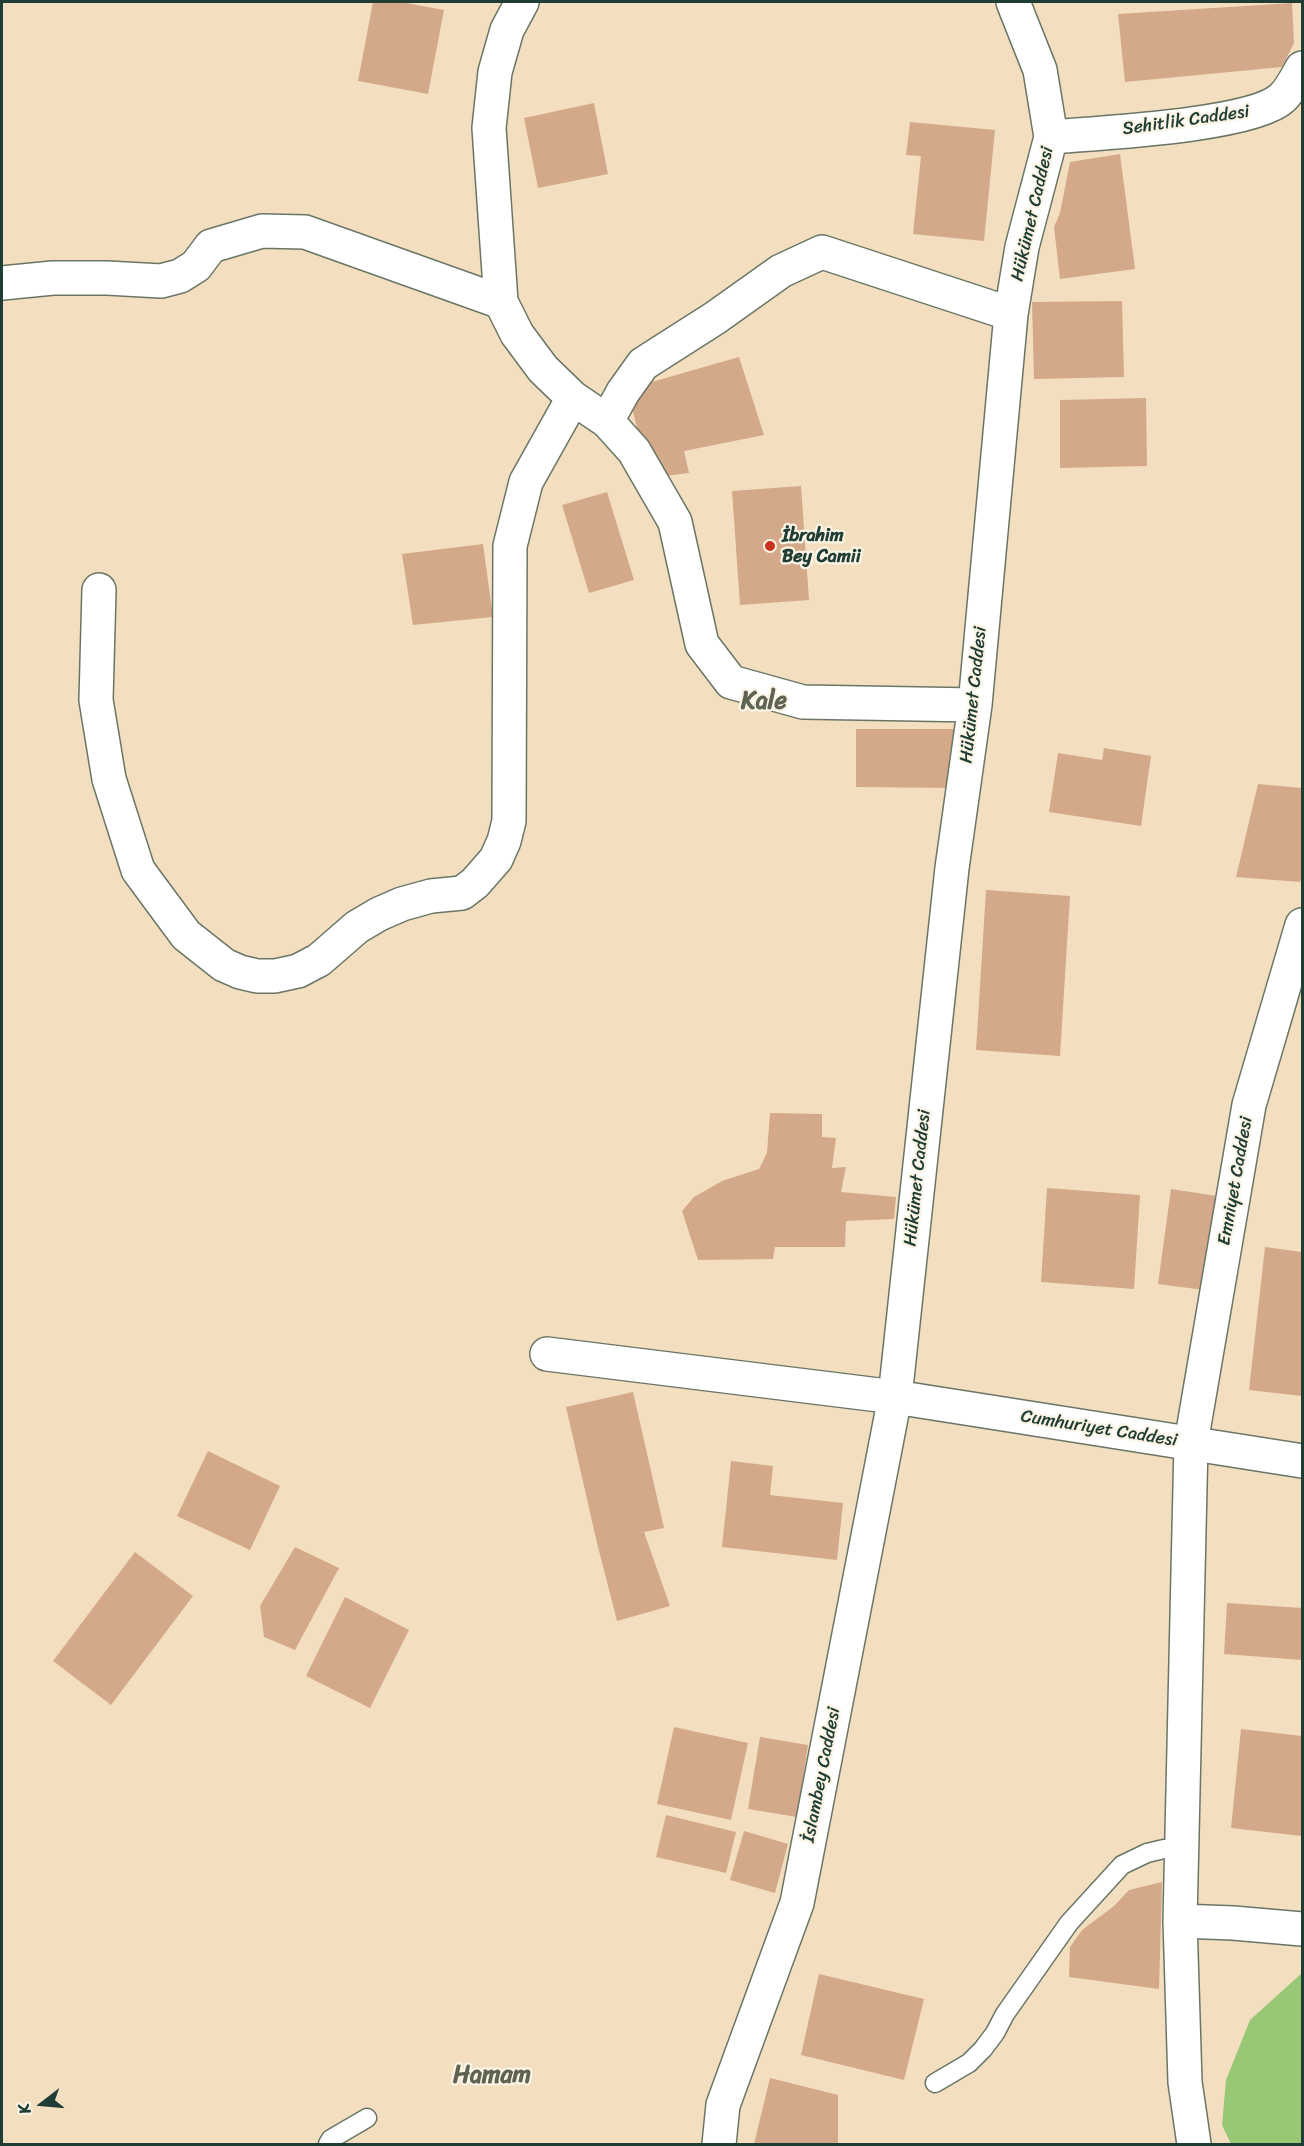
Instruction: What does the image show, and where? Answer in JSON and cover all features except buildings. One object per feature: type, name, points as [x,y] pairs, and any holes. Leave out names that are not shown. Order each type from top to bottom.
[{"type":"street","points":[[522,2],[507,30],[495,72],[489,128],[501,302],[517,334],[537,360],[573,398],[606,421],[634,451],[675,522],[702,644],[730,682],[803,702],[975,705]]},
{"type":"street","name":"Hükümet Caddesi","points":[[895,1397],[952,868],[975,705],[1011,314],[1022,247],[1051,137],[1040,70],[1013,2]]},
{"type":"street","name":"Sehitlik Caddesi","points":[[1051,137],[1196,123],[1256,111],[1281,99],[1302,68]]},
{"type":"street","points":[[2,283],[53,278],[161,281],[180,276],[196,266],[211,246],[262,231],[305,232],[501,302]]},
{"type":"street","points":[[606,421],[643,364],[715,318],[781,271],[822,252],[1011,314]]},
{"type":"street","points":[[99,590],[96,700],[109,779],[138,870],[186,935],[224,965],[257,976],[275,976],[298,971],[319,960],[357,927],[379,914],[402,904],[431,896],[462,893],[475,883],[496,859],[509,821],[510,546],[526,482],[573,398]]},
{"type":"street","name":"Emniyet Caddesi","points":[[1194,2145],[1185,2082],[1180,1922],[1191,1443],[1249,1105],[1302,925]]},
{"type":"street","name":"Cumhuriyet Caddesi","points":[[547,1354],[895,1397],[1302,1461]]},
{"type":"street","name":"İslambey Caddesi","points":[[719,2145],[723,2105],[797,1903],[895,1397]]},
{"type":"street","points":[[1180,1922],[1233,1923],[1302,1929]]},
{"type":"lane","points":[[935,2083],[969,2063],[984,2049],[1005,2014],[1069,1923],[1122,1865],[1147,1853],[1182,1848]]},
{"type":"lane","points":[[328,2145],[331,2139],[367,2118]]},
{"type":"green space","points":[[1302,1973],[1302,2144],[1231,2144],[1222,2125],[1226,2080],[1250,2020]]},
{"type":"place","name":"İbrahim Bey Camii","points":[[770,546]]},
{"type":"district","name":"Kale","points":[[764,702]]},
{"type":"district","name":"Hamam","points":[[492,2076]]}]
